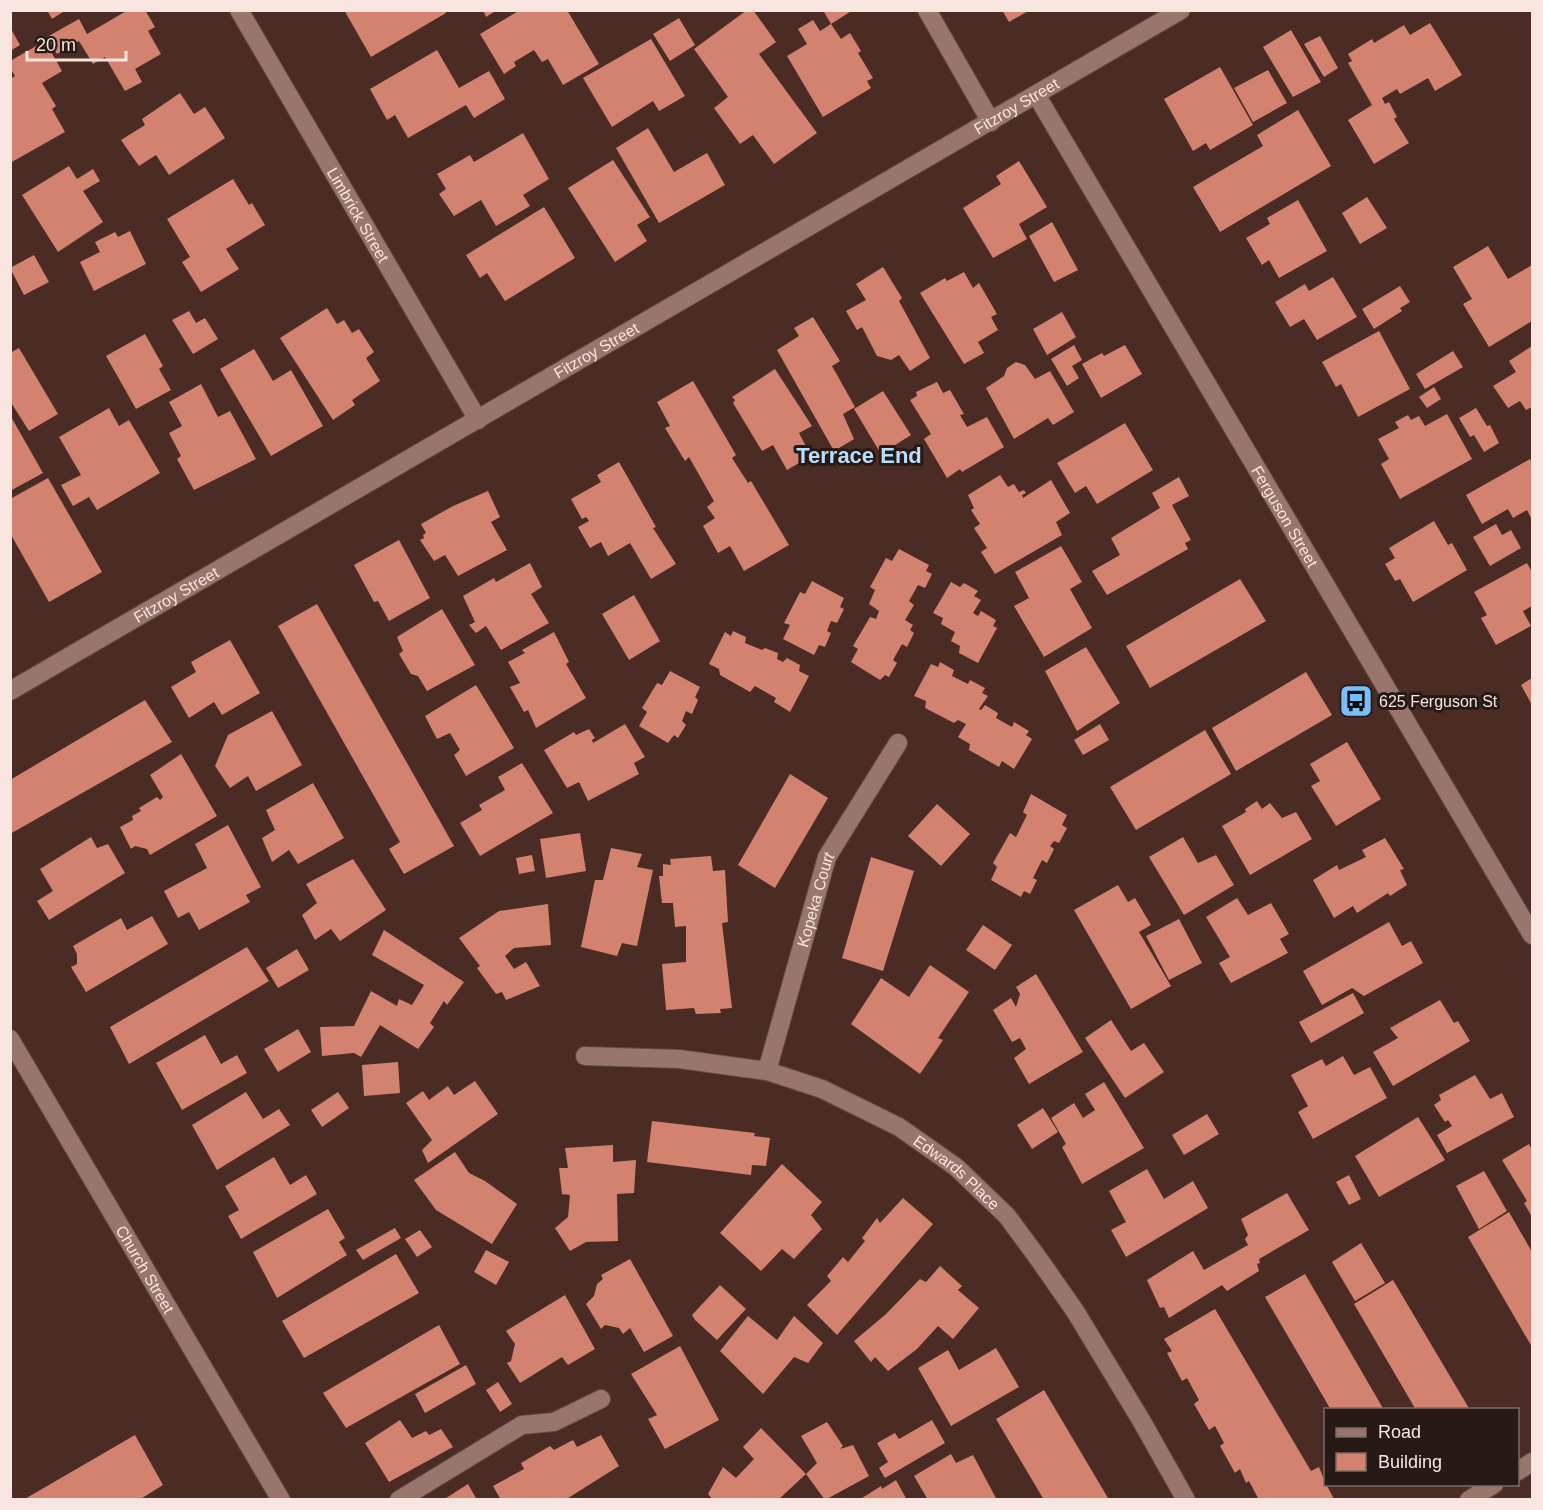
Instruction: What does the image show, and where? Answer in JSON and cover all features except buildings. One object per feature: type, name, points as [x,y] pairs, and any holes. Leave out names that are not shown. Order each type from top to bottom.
[{"type":"street","name":"Limbrick Street","points":[[239,10],[478,420]]},
{"type":"street","points":[[927,10],[992,122]]},
{"type":"street","name":"Fitzroy Street","points":[[11,689],[1038,96],[1181,10]]},
{"type":"street","name":"Ferguson Street","points":[[1038,96],[1533,935]]},
{"type":"street","name":"Kopeka Court","points":[[767,1071],[826,856],[898,743]]},
{"type":"street","name":"Church Street","points":[[10,1039],[281,1500]]},
{"type":"street","name":"Edwards Place","points":[[585,1056],[679,1059],[767,1071],[822,1089],[899,1127],[956,1167],[1007,1216],[1075,1311],[1186,1500]]},
{"type":"street","points":[[399,1500],[522,1425],[554,1422],[601,1400]]},
{"type":"street","points":[[1519,1470],[1533,1462]]},
{"type":"street","points":[[1469,1500],[1492,1486]]},
{"type":"place","name":"625 Ferguson St","points":[[1356,701]]},
{"type":"district","name":"Terrace End","points":[[859,455]]}]
